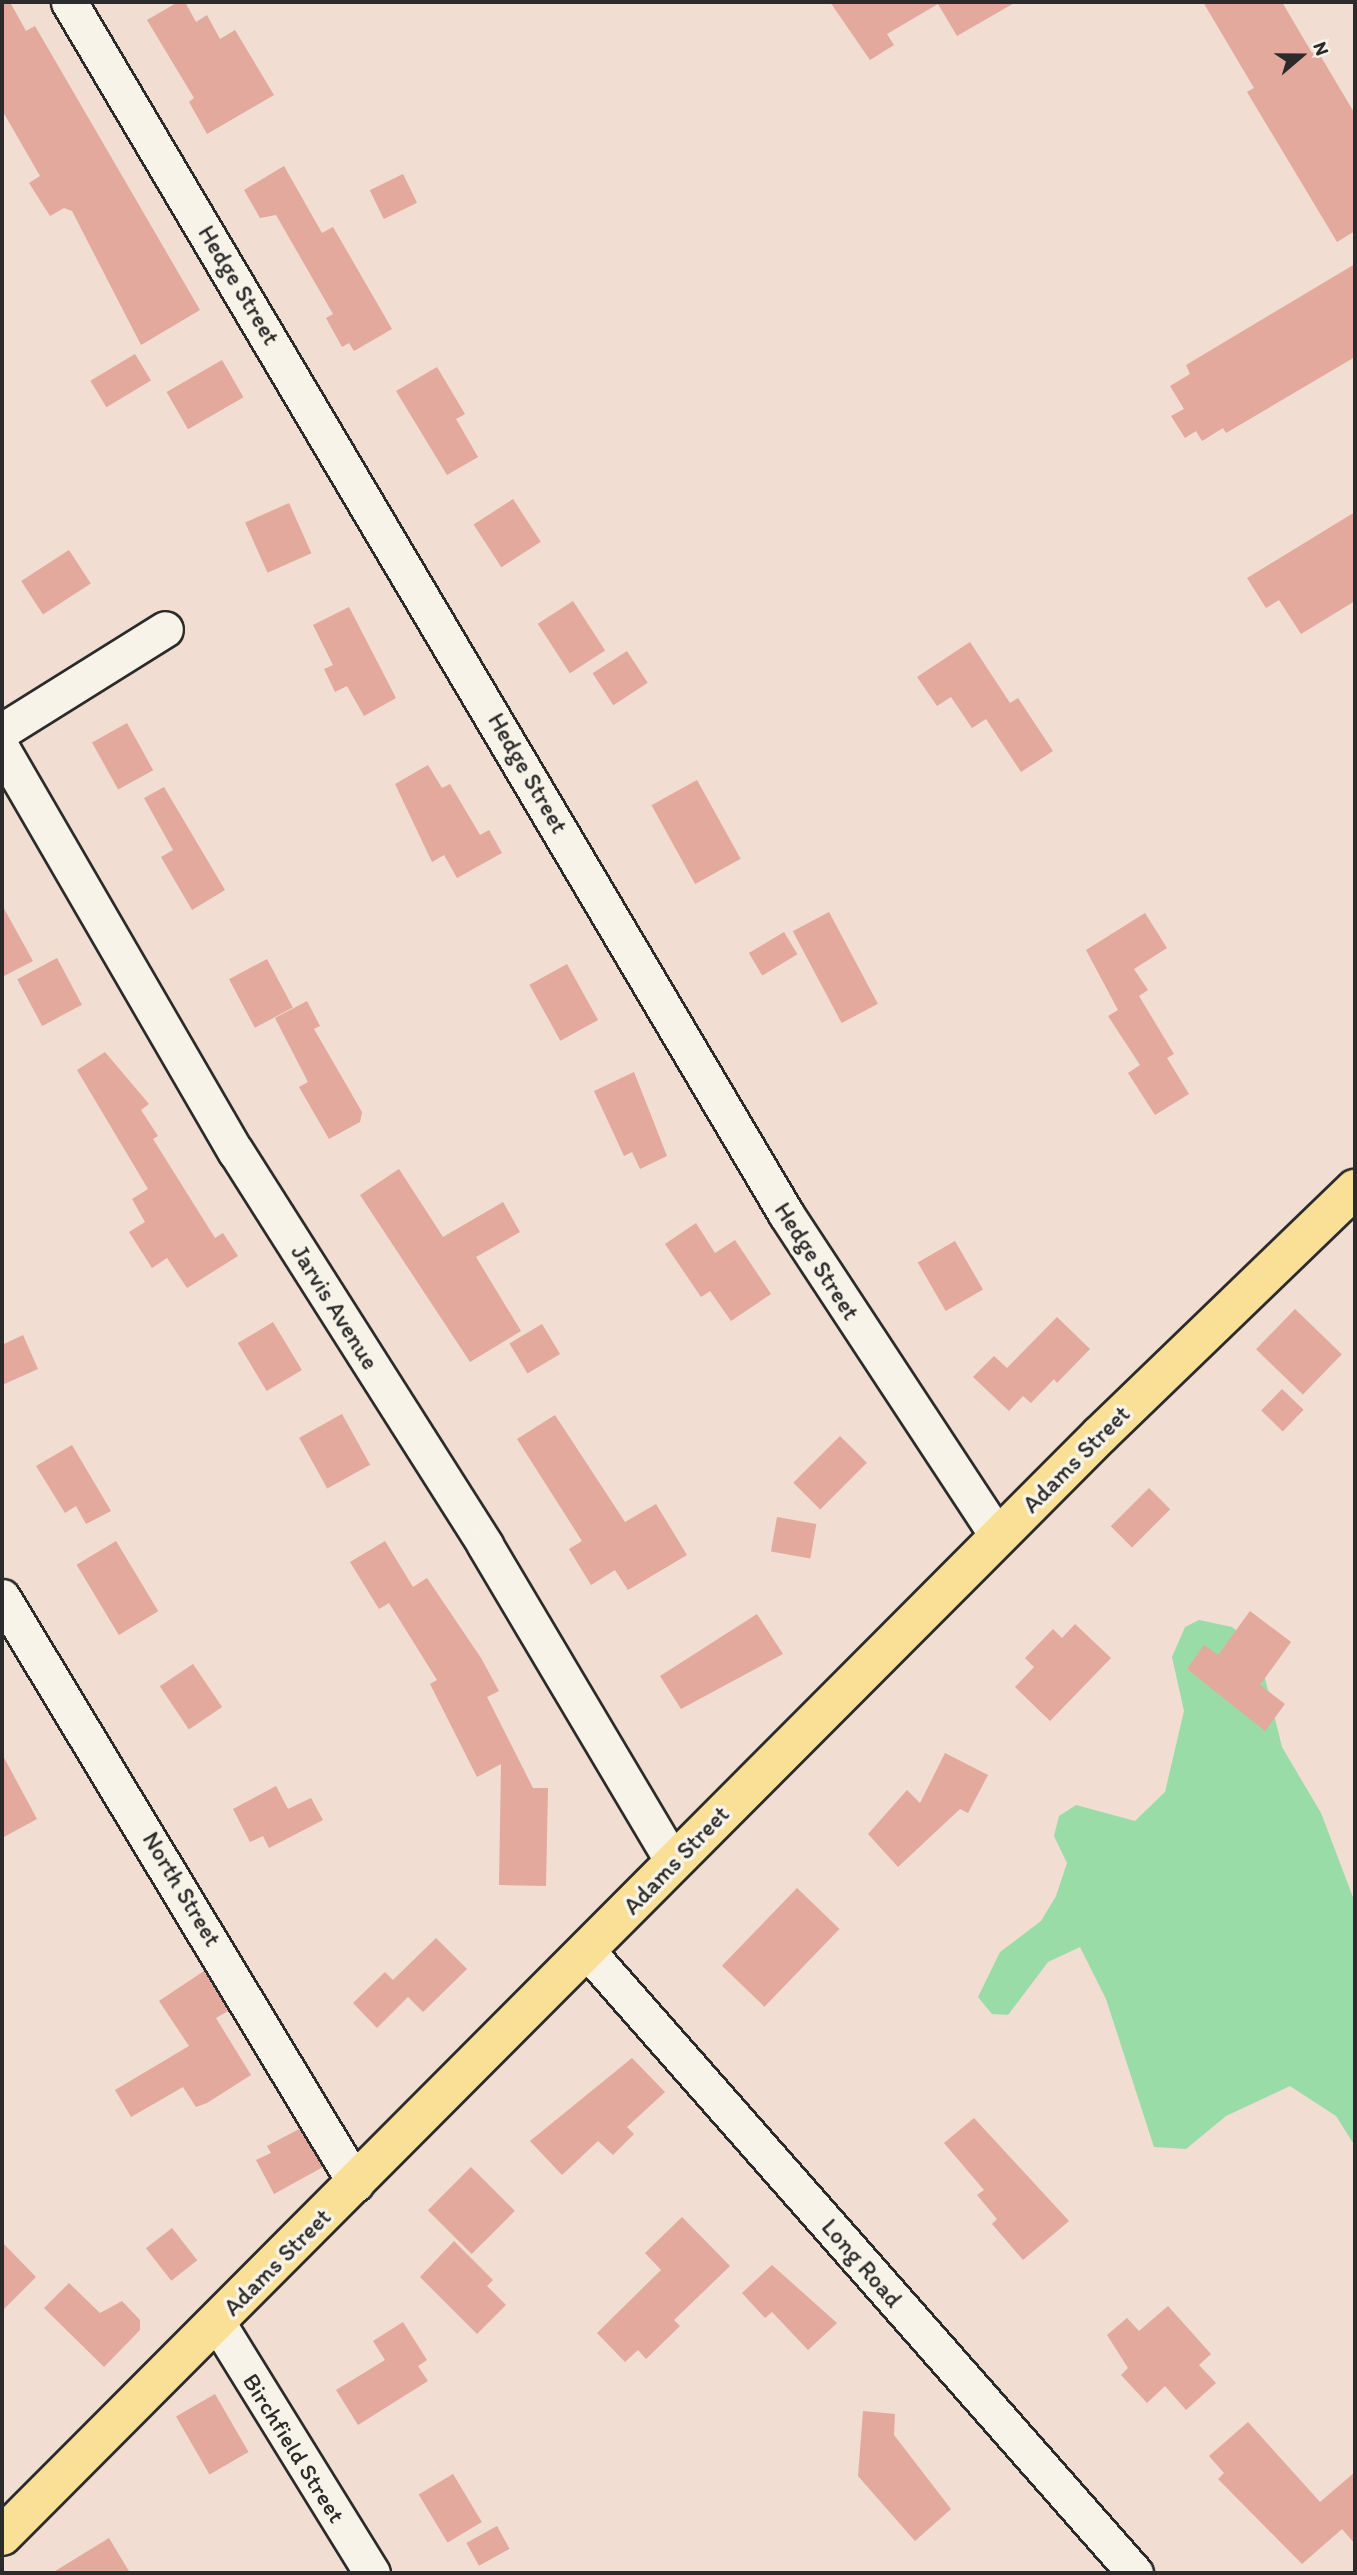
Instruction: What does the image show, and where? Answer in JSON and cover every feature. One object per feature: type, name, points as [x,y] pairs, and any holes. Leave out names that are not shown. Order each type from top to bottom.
[{"type":"main road","name":"Adams Street","points":[[2,2536],[589,1953],[673,1862],[998,1537],[1355,1189]]},
{"type":"street","name":"Hedge Street","points":[[69,2],[786,1214],[998,1537]]},
{"type":"street","points":[[2,731],[165,629]]},
{"type":"street","name":"Jarvis Avenue","points":[[2,749],[236,1152],[485,1545],[673,1862]]},
{"type":"street","name":"North Street","points":[[2,1597],[356,2184]]},
{"type":"street","name":"Long Road","points":[[589,1953],[1135,2573]]},
{"type":"street","name":"Birchfield Street","points":[[217,2322],[372,2573]]},
{"type":"green space","points":[[1199,1620],[1232,1627],[1257,1646],[1282,1747],[1321,1813],[1354,1900],[1355,2146],[1336,2116],[1290,2086],[1226,2116],[1186,2149],[1154,2147],[1106,1999],[1080,1947],[1048,1962],[1008,2015],[992,2014],[978,1997],[1000,1952],[1041,1921],[1056,1896],[1067,1863],[1054,1836],[1059,1816],[1076,1805],[1135,1821],[1165,1792],[1184,1711],[1172,1657],[1185,1627]]},
{"type":"building","points":[[2,2],[10,2],[26,31],[35,26],[200,310],[141,345],[72,211],[64,208],[50,216],[29,183],[40,176],[2,110]]},
{"type":"building","points":[[178,2],[185,2],[196,22],[207,15],[220,39],[235,30],[274,95],[207,134],[189,102],[194,98],[147,20]]},
{"type":"building","points":[[830,2],[1016,2],[957,36],[938,4],[887,34],[894,45],[870,60]]},
{"type":"building","points":[[1203,2],[1282,2],[1312,53],[1317,50],[1355,114],[1355,231],[1337,242],[1247,92],[1254,88]]},
{"type":"building","points":[[284,166],[322,233],[333,227],[392,329],[354,351],[349,343],[342,347],[326,318],[333,314],[276,215],[260,218],[244,190]]},
{"type":"building","points":[[403,174],[417,203],[384,219],[370,190]]},
{"type":"building","points":[[1355,264],[1355,357],[1226,433],[1223,428],[1202,441],[1196,431],[1185,438],[1171,416],[1184,409],[1170,386],[1190,374],[1186,365]]},
{"type":"building","points":[[135,354],[151,381],[106,407],[90,381]]},
{"type":"building","points":[[222,360],[244,397],[188,429],[167,392]]},
{"type":"building","points":[[437,367],[465,414],[456,419],[478,457],[447,475],[396,391]]},
{"type":"building","points":[[513,499],[541,542],[501,567],[474,525]]},
{"type":"building","points":[[289,503],[311,553],[268,573],[245,523]]},
{"type":"building","points":[[1355,512],[1355,601],[1301,634],[1279,600],[1266,608],[1247,578]]},
{"type":"building","points":[[69,550],[91,584],[43,615],[21,581]]},
{"type":"building","points":[[573,601],[605,650],[570,673],[538,624]]},
{"type":"building","points":[[349,607],[396,698],[364,716],[347,686],[335,692],[324,669],[333,665],[313,625]]},
{"type":"building","points":[[970,642],[1010,703],[1018,698],[1053,751],[1021,772],[986,719],[972,728],[951,697],[937,706],[917,677]]},
{"type":"building","points":[[627,651],[648,683],[613,705],[593,673]]},
{"type":"building","points":[[127,723],[153,770],[118,790],[92,742]]},
{"type":"building","points":[[428,765],[442,788],[450,784],[480,835],[489,830],[502,853],[457,878],[444,855],[432,862],[395,784]]},
{"type":"building","points":[[697,780],[741,859],[695,884],[652,805]]},
{"type":"building","points":[[164,787],[225,890],[192,910],[161,857],[173,850],[144,798]]},
{"type":"building","points":[[2,905],[33,961],[2,977]]},
{"type":"building","points":[[829,912],[878,1004],[842,1023],[793,931]]},
{"type":"building","points":[[1145,913],[1167,948],[1134,969],[1148,990],[1139,996],[1174,1054],[1167,1058],[1189,1094],[1155,1115],[1128,1073],[1140,1065],[1108,1016],[1118,1010],[1086,950]]},
{"type":"building","points":[[784,932],[797,954],[762,975],[749,953]]},
{"type":"building","points":[[57,958],[82,1005],[42,1026],[17,979]]},
{"type":"building","points":[[267,959],[293,1008],[255,1028],[229,979]]},
{"type":"building","points":[[567,964],[598,1020],[560,1041],[529,985]]},
{"type":"building","points":[[307,1001],[320,1026],[314,1029],[362,1112],[360,1122],[329,1139],[299,1087],[308,1082],[275,1018]]},
{"type":"building","points":[[105,1052],[149,1104],[141,1110],[158,1136],[153,1139],[215,1238],[223,1233],[238,1256],[187,1288],[167,1258],[152,1268],[129,1232],[145,1222],[132,1199],[148,1189],[77,1070]]},
{"type":"building","points":[[634,1072],[667,1156],[640,1169],[632,1152],[624,1156],[594,1091]]},
{"type":"building","points":[[399,1169],[443,1237],[503,1202],[520,1232],[476,1257],[521,1331],[470,1362],[360,1195]]},
{"type":"building","points":[[696,1223],[715,1253],[735,1240],[771,1294],[731,1321],[710,1291],[701,1297],[665,1244]]},
{"type":"building","points":[[955,1241],[983,1289],[946,1311],[918,1262]]},
{"type":"building","points":[[1295,1309],[1342,1354],[1303,1394],[1256,1349]]},
{"type":"building","points":[[1057,1317],[1090,1349],[1057,1383],[1054,1379],[1031,1403],[1023,1396],[1009,1411],[973,1377],[994,1356],[1007,1368]]},
{"type":"building","points":[[273,1322],[302,1370],[267,1391],[238,1343]]},
{"type":"building","points":[[542,1324],[560,1354],[527,1374],[509,1344]]},
{"type":"building","points":[[23,1335],[38,1369],[2,1385],[2,1345]]},
{"type":"building","points":[[1282,1389],[1304,1410],[1283,1431],[1261,1411]]},
{"type":"building","points":[[342,1414],[370,1465],[327,1488],[299,1438]]},
{"type":"building","points":[[555,1415],[625,1522],[656,1504],[687,1555],[628,1590],[615,1570],[591,1585],[569,1549],[582,1541],[517,1439]]},
{"type":"building","points":[[840,1436],[867,1463],[820,1510],[793,1483]]},
{"type":"building","points":[[72,1445],[111,1511],[86,1524],[76,1506],[65,1513],[36,1466]]},
{"type":"building","points":[[1149,1488],[1170,1509],[1132,1547],[1111,1526]]},
{"type":"building","points":[[777,1517],[816,1524],[810,1558],[771,1551]]},
{"type":"building","points":[[116,1541],[158,1611],[119,1635],[77,1565]]},
{"type":"building","points":[[385,1541],[413,1587],[427,1578],[481,1658],[499,1691],[487,1697],[533,1788],[548,1788],[546,1886],[499,1885],[501,1764],[477,1777],[430,1684],[437,1680],[389,1603],[379,1609],[350,1562]]},
{"type":"building","points":[[1250,1611],[1291,1642],[1260,1685],[1285,1704],[1265,1731],[1187,1669],[1204,1645],[1218,1655]]},
{"type":"building","points":[[757,1614],[783,1654],[681,1709],[660,1676]]},
{"type":"building","points":[[1075,1624],[1111,1658],[1050,1721],[1015,1687],[1034,1667],[1025,1658],[1053,1629],[1062,1638]]},
{"type":"building","points":[[193,1664],[222,1707],[189,1729],[160,1686]]},
{"type":"building","points":[[945,1753],[988,1775],[968,1813],[960,1809],[898,1867],[868,1834],[907,1790],[920,1803]]},
{"type":"building","points":[[2,1754],[37,1819],[2,1838]]},
{"type":"building","points":[[276,1786],[288,1809],[311,1798],[323,1820],[269,1848],[263,1836],[250,1842],[233,1809]]},
{"type":"building","points":[[797,1888],[839,1929],[764,2007],[722,1966]]},
{"type":"building","points":[[436,1938],[467,1969],[423,2012],[408,1997],[377,2028],[353,2003],[385,1972],[393,1980]]},
{"type":"building","points":[[204,1971],[228,2011],[216,2018],[251,2075],[196,2107],[183,2087],[131,2117],[115,2090],[189,2046],[159,2001]]},
{"type":"building","points":[[632,2058],[665,2092],[627,2127],[634,2134],[613,2155],[598,2141],[562,2175],[530,2141]]},
{"type":"building","points":[[974,2118],[1069,2221],[1023,2260],[992,2224],[997,2219],[977,2195],[984,2190],[944,2143]]},
{"type":"building","points":[[299,2129],[323,2167],[274,2194],[256,2160],[271,2153],[267,2146]]},
{"type":"building","points":[[471,2167],[515,2211],[472,2254],[428,2210]]},
{"type":"building","points":[[682,2217],[730,2266],[674,2320],[680,2326],[646,2359],[638,2350],[625,2362],[597,2333],[661,2270],[645,2253]]},
{"type":"building","points":[[172,2228],[197,2260],[171,2281],[146,2248]]},
{"type":"building","points":[[454,2241],[493,2280],[487,2286],[506,2305],[477,2334],[420,2277]]},
{"type":"building","points":[[2,2242],[36,2277],[2,2311]]},
{"type":"building","points":[[772,2265],[837,2323],[808,2350],[772,2312],[765,2318],[742,2293]]},
{"type":"building","points":[[69,2283],[100,2313],[122,2301],[140,2320],[140,2330],[104,2367],[44,2308]]},
{"type":"building","points":[[1168,2306],[1211,2354],[1199,2365],[1216,2383],[1186,2410],[1165,2386],[1147,2403],[1121,2375],[1128,2368],[1107,2335],[1127,2318],[1139,2331]]},
{"type":"building","points":[[403,2322],[427,2360],[418,2366],[428,2381],[358,2425],[336,2390],[385,2360],[373,2341]]},
{"type":"building","points":[[215,2394],[248,2452],[210,2475],[176,2416]]},
{"type":"building","points":[[863,2411],[895,2414],[894,2435],[951,2509],[915,2541],[858,2476]]},
{"type":"building","points":[[1248,2422],[1320,2502],[1355,2472],[1355,2544],[1342,2529],[1302,2564],[1218,2479],[1224,2473],[1209,2456]]},
{"type":"building","points":[[453,2474],[482,2522],[448,2543],[419,2495]]},
{"type":"building","points":[[497,2526],[510,2549],[479,2566],[466,2543]]},
{"type":"building","points":[[109,2538],[130,2573],[52,2573]]}]
